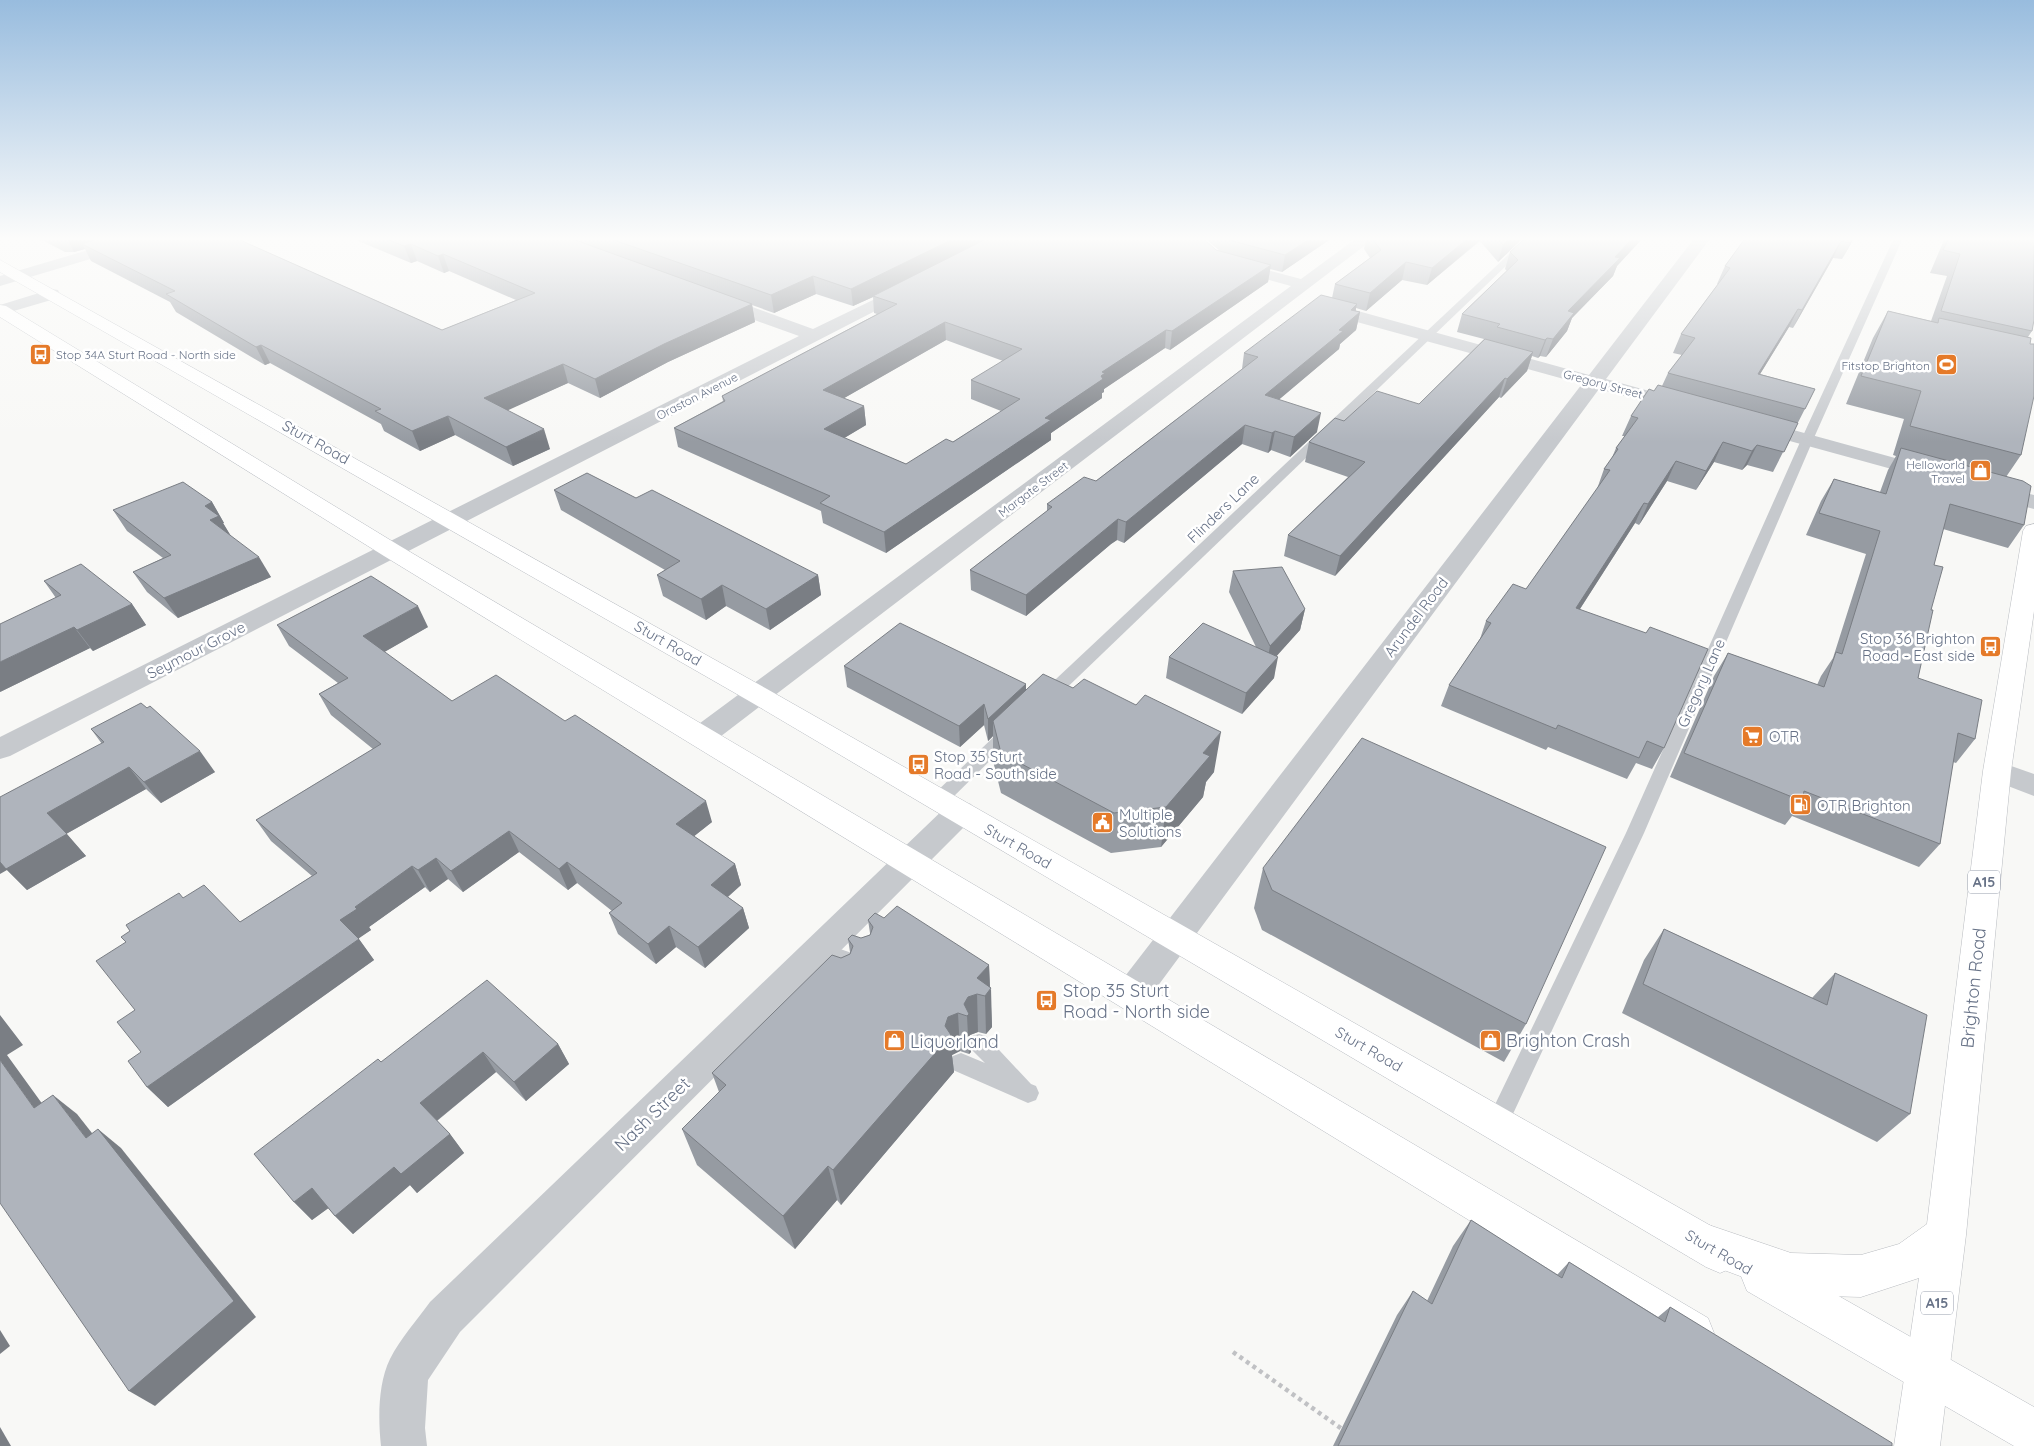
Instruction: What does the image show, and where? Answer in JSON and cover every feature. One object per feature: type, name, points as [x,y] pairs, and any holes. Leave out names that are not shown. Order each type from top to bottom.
[{"type":"main road","name":"Sturt Road","points":[[76,307],[758,695],[1703,1244],[2034,1432]]},
{"type":"main road","points":[[0,310],[392,551],[1724,1352]]},
{"type":"main road","name":"Brighton Road","points":[[1917,1446],[1946,1235],[1996,771],[2033,542]]},
{"type":"main road","points":[[1703,1244],[1791,1274],[1861,1276],[1909,1262],[1946,1235]]},
{"type":"street","points":[[736,307],[814,336]]},
{"type":"street","name":"Oraston Avenue","points":[[392,551],[870,307]]},
{"type":"street","name":"Margate Street","points":[[702,736],[1275,307]]},
{"type":"street","name":"Gregory Street","points":[[1324,307],[1703,412]]},
{"type":"street","name":"Arundel Road","points":[[1131,994],[1649,307]]},
{"type":"street","points":[[1741,422],[1941,477]]},
{"type":"street","points":[[1979,487],[2034,502]]},
{"type":"street","name":"Seymour Grove","points":[[0,750],[392,551]]},
{"type":"street","points":[[1996,771],[2034,785]]},
{"type":"street","name":"Nash Street","points":[[404,1446],[402,1428],[406,1373],[445,1317],[910,861],[950,806]]},
{"type":"lane","name":"Flinders Lane","points":[[1034,709],[1457,307]]},
{"type":"lane","name":"Gregory Lane","points":[[1497,1124],[1635,833],[1807,440],[1871,307]]},
{"type":"lane","points":[[950,806],[1020,723]]},
{"type":"lane","points":[[820,950],[867,967]]},
{"type":"lane","points":[[820,950],[842,979]]},
{"type":"lane","points":[[961,1063],[1028,1093],[979,1042]]},
{"type":"path","points":[[1233,1352],[1342,1429]]},
{"type":"building","points":[[189,307],[391,307],[442,330],[499,307],[744,307],[664,344],[595,379],[563,364],[484,398],[544,429],[506,447],[448,416],[412,431],[375,411],[381,409],[261,345],[256,347]]},
{"type":"building","points":[[890,307],[1207,307],[1172,331],[1166,330],[1102,372],[1105,373],[1101,376],[1103,379],[1045,418],[1051,420],[884,532],[820,503],[830,496],[674,428],[725,401],[722,396]],"holes":[[[945,322],[1022,349],[971,380],[1020,399],[953,442],[946,439],[906,464],[824,429],[864,406],[823,390]]]},
{"type":"building","points":[[1304,307],[1354,307],[1351,310],[1360,312],[1339,330],[1343,331],[1265,395],[1321,413],[1294,437],[1245,425],[1126,522],[1118,519],[1026,595],[970,570],[1052,507],[1047,504],[1084,477],[1096,481],[1258,357],[1244,353]]},
{"type":"building","points":[[1469,307],[1571,307],[1568,311],[1574,313],[1553,339],[1547,338],[1545,340],[1497,327],[1500,324],[1462,314]]},
{"type":"building","points":[[1701,307],[1803,307],[1802,310],[1798,309],[1758,374],[1815,389],[1805,409],[1668,373],[1695,338],[1681,334]]},
{"type":"building","points":[[1942,307],[2034,307],[2034,320],[2032,331],[1941,311]]},
{"type":"building","points":[[1888,311],[1938,323],[1939,318],[2031,338],[2030,344],[2034,344],[2034,396],[2021,455],[1910,426],[1921,391],[1861,376]]},
{"type":"building","points":[[1485,339],[1533,352],[1507,379],[1505,378],[1340,556],[1288,535],[1365,462],[1309,442],[1335,418],[1344,421],[1377,391],[1419,404]]},
{"type":"building","points":[[1658,385],[1798,423],[1784,452],[1757,445],[1752,451],[1723,442],[1706,471],[1676,461],[1648,504],[1644,503],[1576,608],[1646,633],[1650,627],[1708,649],[1664,748],[1647,741],[1639,758],[1558,725],[1556,729],[1449,685],[1491,623],[1486,621],[1513,584],[1526,589],[1610,470],[1604,469],[1618,449],[1616,448],[1638,418],[1631,416],[1649,389],[1654,391]]},
{"type":"building","points":[[1901,448],[2023,481],[2031,486],[2024,525],[1950,504],[1934,565],[1943,567],[1931,610],[1933,610],[1918,678],[1982,700],[1975,739],[1958,733],[1940,844],[1804,791],[1802,801],[1684,753],[1728,653],[1824,687],[1836,652],[1842,654],[1880,531],[1819,513],[1834,479],[1886,494]]},
{"type":"building","points":[[587,473],[636,498],[652,490],[818,575],[766,609],[722,585],[701,599],[657,575],[680,561],[554,490]]},
{"type":"building","points":[[183,482],[212,502],[205,506],[219,516],[210,520],[259,557],[164,598],[133,572],[171,555],[113,510]]},
{"type":"building","points":[[81,564],[132,604],[77,630],[74,627],[0,662],[0,624],[61,595],[44,581]]},
{"type":"building","points":[[1282,567],[1305,609],[1270,646],[1233,571]]},
{"type":"building","points":[[371,576],[418,606],[363,636],[452,701],[496,675],[565,721],[575,715],[706,801],[676,824],[735,864],[711,885],[743,908],[698,947],[669,926],[648,944],[609,913],[622,903],[567,862],[559,869],[509,831],[451,871],[436,858],[418,870],[412,866],[340,920],[359,939],[147,1087],[128,1061],[141,1052],[117,1022],[135,1010],[96,961],[126,942],[121,937],[130,931],[126,925],[179,893],[183,898],[204,885],[240,922],[317,873],[256,820],[381,744],[319,694],[348,678],[277,625]]},
{"type":"building","points":[[900,623],[1026,684],[988,719],[984,704],[959,726],[844,666]]},
{"type":"building","points":[[1203,623],[1278,657],[1246,693],[1169,657]]},
{"type":"building","points":[[1043,674],[1073,688],[1084,679],[1136,705],[1145,695],[1221,732],[1203,753],[1210,756],[1166,807],[1114,813],[1001,753],[993,721]]},
{"type":"building","points":[[141,703],[147,708],[150,706],[200,751],[144,782],[129,767],[47,813],[67,834],[6,869],[0,862],[0,797],[104,742],[91,729]]},
{"type":"building","points":[[1362,738],[1606,847],[1526,1024],[1272,890],[1263,868]]},
{"type":"building","points":[[897,906],[989,965],[977,978],[991,988],[985,996],[977,994],[968,997],[964,1004],[969,1014],[967,1016],[958,1013],[948,1017],[945,1026],[951,1035],[833,1170],[828,1166],[783,1216],[682,1129],[726,1085],[712,1073],[832,955],[841,958],[850,954],[853,946],[848,939],[852,935],[861,938],[870,935],[873,927],[868,920],[875,913],[884,918]]},
{"type":"building","points":[[1664,929],[1827,1005],[1835,973],[1927,1015],[1910,1114],[1643,984]]},
{"type":"building","points":[[487,980],[558,1044],[514,1082],[483,1052],[420,1103],[450,1134],[401,1174],[394,1167],[335,1216],[312,1188],[294,1202],[254,1154],[378,1059],[381,1062]]},
{"type":"building","points":[[0,1060],[34,1108],[53,1095],[86,1138],[98,1129],[234,1301],[129,1391],[0,1203]]},
{"type":"building","points":[[1471,1220],[1562,1278],[1569,1262],[1665,1322],[1670,1307],[1892,1443],[1892,1446],[1338,1446],[1413,1291],[1432,1304]]},
{"type":"place","name":"Stop 34A Sturt Road - North side","points":[[40,354]]},
{"type":"place","name":"Fitstop Brighton","points":[[1946,365]]},
{"type":"place","name":"Helloworld Travel","points":[[1981,471]]},
{"type":"place","name":"Stop 36 Brighton Road - East side","points":[[1991,647]]},
{"type":"place","name":"OTR","points":[[1753,736]]},
{"type":"place","name":"Stop 35 Sturt Road - South side","points":[[918,765]]},
{"type":"place","name":"OTR Brighton","points":[[1801,805]]},
{"type":"place","name":"Multiple Solutions","points":[[1103,823]]},
{"type":"place","name":"Stop 35 Sturt Road - North side","points":[[1047,1000]]},
{"type":"place","name":"Brighton Crash","points":[[1490,1040]]},
{"type":"place","name":"Liquorland","points":[[894,1041]]}]
